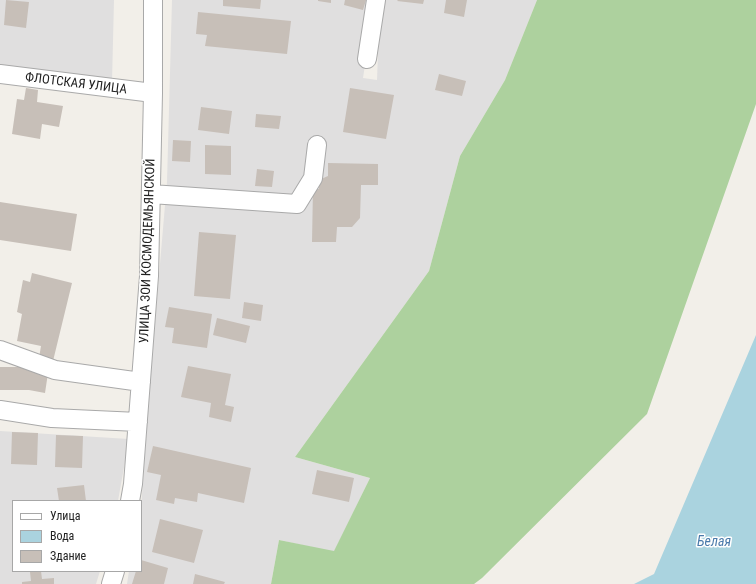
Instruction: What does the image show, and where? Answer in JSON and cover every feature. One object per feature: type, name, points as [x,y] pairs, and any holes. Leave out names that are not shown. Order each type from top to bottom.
[{"type":"street","name":"УЛИЦА ЗОИ КОСМОДЕМЬЯНСКОЙ","points":[[130,500],[133,484],[150,276],[153,0]]},
{"type":"street","points":[[367,59],[376,0]]},
{"type":"street","name":"ФЛОТСКАЯ УЛИЦА","points":[[0,74],[153,93]]},
{"type":"street","points":[[151,194],[297,204],[313,178],[317,145]]},
{"type":"street","points":[[0,350],[55,370],[141,382]]},
{"type":"street","points":[[0,410],[52,418],[138,422]]},
{"type":"street","points":[[111,584],[115,572]]},
{"type":"shaded area","points":[[0,0],[114,0],[112,82],[0,69]]},
{"type":"shaded area","points":[[172,0],[375,0],[363,78],[377,80],[380,0],[537,0],[505,80],[460,156],[429,271],[295,457],[370,478],[334,552],[279,540],[271,584],[127,584],[129,572],[142,572],[142,500],[167,182]]},
{"type":"shaded area","points":[[0,431],[129,439],[118,500],[12,500],[12,572],[100,572],[96,584],[0,584]]},
{"type":"green space","points":[[537,0],[756,0],[756,104],[647,414],[482,578],[474,584],[271,584],[279,540],[334,551],[370,478],[295,457],[429,271],[460,156],[505,80]]},
{"type":"water","name":"Белая","points":[[756,335],[756,584],[634,584],[654,574]]},
{"type":"building","points":[[6,0],[29,2],[26,28],[4,25]]},
{"type":"building","points":[[223,0],[261,0],[260,9],[223,6]]},
{"type":"building","points":[[331,0],[331,3],[318,1]]},
{"type":"building","points":[[345,0],[366,0],[363,10],[344,5]]},
{"type":"building","points":[[424,0],[423,4],[397,1]]},
{"type":"building","points":[[446,0],[467,0],[464,17],[444,13]]},
{"type":"building","points":[[198,12],[291,21],[287,54],[205,46],[207,35],[196,34]]},
{"type":"building","points":[[439,74],[466,81],[462,96],[435,90]]},
{"type":"building","points":[[26,88],[38,90],[37,102],[63,106],[59,127],[42,124],[40,139],[12,134],[17,99],[24,100]]},
{"type":"building","points":[[350,88],[394,95],[386,139],[343,132]]},
{"type":"building","points":[[201,107],[232,111],[229,134],[198,130]]},
{"type":"building","points":[[256,114],[281,116],[279,129],[255,127]]},
{"type":"building","points":[[173,140],[191,141],[190,162],[172,161]]},
{"type":"building","points":[[205,145],[231,146],[231,175],[205,174]]},
{"type":"building","points":[[328,163],[378,164],[378,185],[361,185],[360,218],[352,227],[337,227],[336,242],[312,242],[313,188],[319,189],[319,180],[328,176]]},
{"type":"building","points":[[257,169],[274,171],[272,187],[255,186]]},
{"type":"building","points":[[0,202],[77,214],[71,251],[0,240]]},
{"type":"building","points":[[199,232],[236,235],[230,299],[194,296]]},
{"type":"building","points":[[32,273],[72,283],[53,361],[39,358],[41,346],[17,341],[22,314],[17,312],[23,280],[30,282]]},
{"type":"building","points":[[244,302],[263,305],[261,321],[242,318]]},
{"type":"building","points":[[169,307],[212,314],[207,348],[172,343],[174,328],[165,327]]},
{"type":"building","points":[[217,318],[250,326],[246,343],[213,335]]},
{"type":"building","points":[[188,366],[231,374],[225,405],[234,407],[231,422],[209,417],[211,403],[181,397]]},
{"type":"building","points":[[0,367],[28,367],[48,373],[45,393],[29,390],[0,390]]},
{"type":"building","points":[[12,432],[38,433],[37,465],[11,464]]},
{"type":"building","points":[[56,435],[83,436],[82,468],[55,467]]},
{"type":"building","points":[[153,446],[251,468],[244,503],[198,493],[197,502],[175,498],[174,504],[156,500],[161,475],[147,472]]},
{"type":"building","points":[[317,470],[354,478],[349,502],[312,494]]},
{"type":"building","points":[[84,485],[86,500],[59,500],[57,488]]},
{"type":"building","points":[[160,519],[203,530],[194,563],[152,552]]},
{"type":"building","points":[[142,560],[168,568],[164,584],[132,584],[136,572],[142,572]]},
{"type":"building","points":[[30,572],[41,572],[42,579],[54,578],[54,584],[22,584],[22,582],[31,581]]},
{"type":"building","points":[[195,574],[225,582],[224,584],[193,584]]}]
